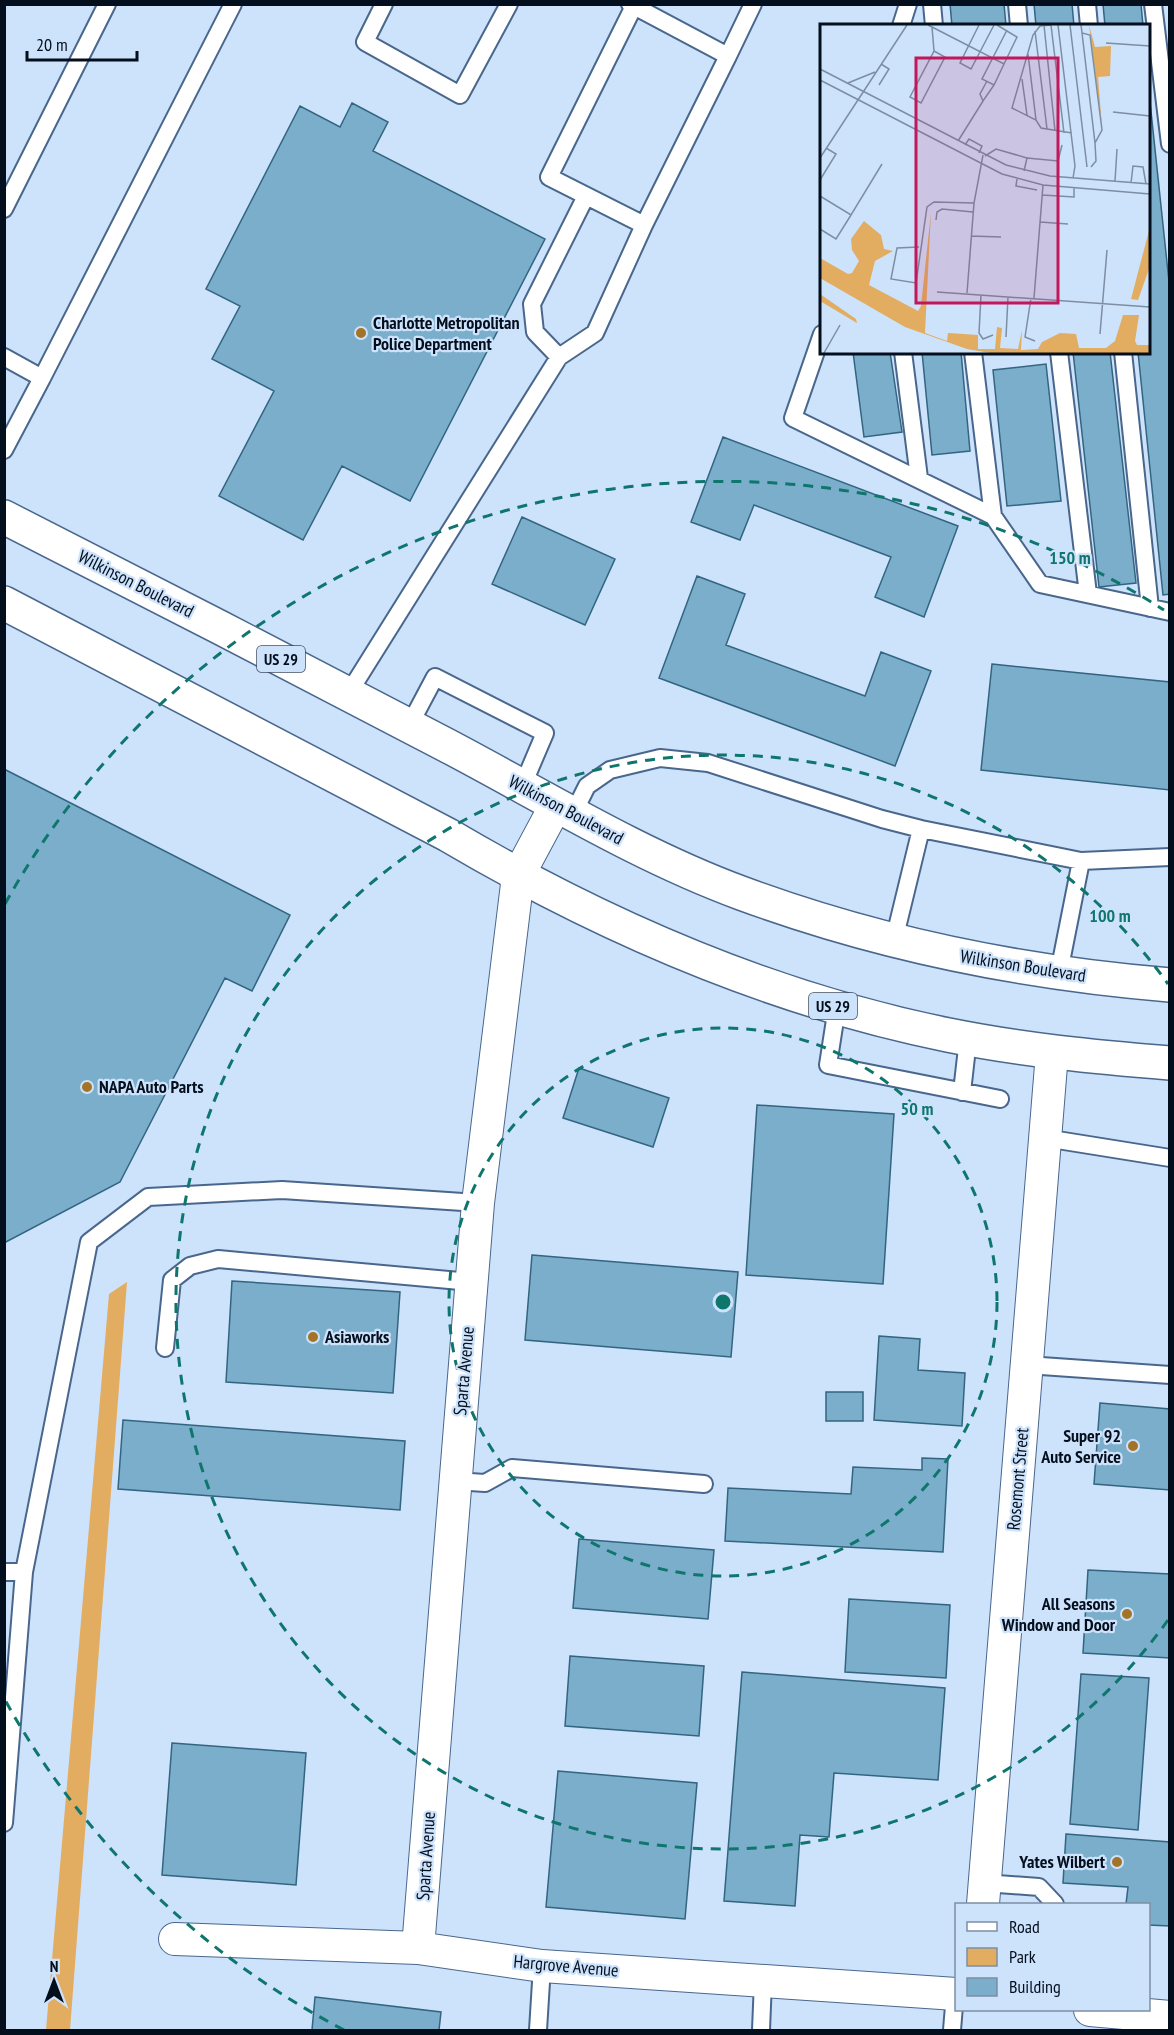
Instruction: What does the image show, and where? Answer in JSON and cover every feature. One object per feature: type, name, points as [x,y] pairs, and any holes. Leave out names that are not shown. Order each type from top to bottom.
[{"type":"main road","name":"Wilkinson Boulevard","points":[[4,517],[348,694],[648,853],[742,893],[838,926],[963,957],[1059,972],[1170,985]]},
{"type":"main road","name":"US 29","points":[[4,603],[448,835],[518,876],[614,925],[713,966],[837,1007],[968,1039],[1052,1053],[1170,1063]]},
{"type":"street","name":"Sparta Avenue","points":[[418,1948],[478,1203],[518,876],[564,809]]},
{"type":"street","name":"Rosemont Street","points":[[983,1894],[1052,1053]]},
{"type":"street","name":"Hargrove Avenue","points":[[176,1939],[418,1948],[543,1965],[955,1994]]},
{"type":"street","points":[[1101,2011],[1170,2017]]},
{"type":"lane","points":[[4,209],[107,4]]},
{"type":"lane","points":[[4,450],[233,4]]},
{"type":"lane","points":[[384,4],[365,42],[460,95],[509,4]]},
{"type":"lane","points":[[348,694],[559,357],[595,333],[644,225],[753,4]]},
{"type":"lane","points":[[902,24],[908,4]]},
{"type":"lane","points":[[932,4],[934,24]]},
{"type":"lane","points":[[1017,4],[1020,24]]},
{"type":"lane","points":[[1087,4],[1089,24]]},
{"type":"lane","points":[[1153,4],[1170,144]]},
{"type":"lane","points":[[644,225],[549,177],[633,5],[728,56]]},
{"type":"lane","points":[[559,357],[535,332],[532,304],[586,196]]},
{"type":"lane","points":[[820,340],[793,418],[993,516]]},
{"type":"lane","points":[[903,354],[919,478]]},
{"type":"lane","points":[[973,354],[993,516],[1040,584],[1170,612]]},
{"type":"lane","points":[[1059,354],[1088,594]]},
{"type":"lane","points":[[1123,354],[1150,608]]},
{"type":"lane","points":[[4,357],[42,378]]},
{"type":"lane","points":[[408,726],[435,677],[545,733],[522,788]]},
{"type":"lane","points":[[564,809],[587,786],[610,770],[660,758],[708,763],[882,819],[921,829],[1081,861],[1170,857]]},
{"type":"lane","points":[[894,940],[921,829]]},
{"type":"lane","points":[[1059,972],[1081,861]]},
{"type":"lane","points":[[837,1007],[828,1065],[1000,1099]]},
{"type":"lane","points":[[962,1092],[968,1039]]},
{"type":"lane","points":[[1046,1138],[1170,1158]]},
{"type":"lane","points":[[4,1823],[24,1572],[89,1242],[148,1197],[282,1190],[478,1203]]},
{"type":"lane","points":[[165,1348],[172,1280],[190,1266],[218,1259],[471,1281]]},
{"type":"lane","points":[[1027,1365],[1170,1375]]},
{"type":"lane","points":[[455,1480],[485,1483],[512,1468],[704,1484]]},
{"type":"lane","points":[[4,1572],[24,1572]]},
{"type":"lane","points":[[983,1894],[1038,1887],[1053,1903]]},
{"type":"lane","points":[[538,2031],[543,1965]]},
{"type":"lane","points":[[761,2031],[763,1981]]},
{"type":"lane","points":[[952,2031],[955,2003]]},
{"type":"green space","points":[[127,1282],[70,2030],[46,2030],[109,1294]]},
{"type":"building","points":[[950,4],[1004,4],[1006,24],[952,24]]},
{"type":"building","points":[[1034,4],[1072,4],[1074,24],[1036,24]]},
{"type":"building","points":[[1103,4],[1141,4],[1143,24],[1105,24]]},
{"type":"building","points":[[1150,102],[1170,291],[1170,594],[1163,595],[1138,354],[1150,354]]},
{"type":"building","name":"Charlotte Metropolitan Police Department","points":[[352,103],[388,122],[373,151],[545,239],[410,501],[342,466],[303,540],[219,496],[274,391],[212,359],[240,306],[206,289],[300,106],[340,127]]},
{"type":"building","points":[[853,354],[890,354],[902,432],[864,437]]},
{"type":"building","points":[[922,354],[961,354],[970,451],[932,455]]},
{"type":"building","points":[[1073,354],[1110,354],[1136,583],[1099,587]]},
{"type":"building","points":[[1046,364],[1061,501],[1007,506],[993,370]]},
{"type":"building","points":[[723,437],[958,526],[924,617],[875,597],[891,557],[754,505],[740,540],[691,522]]},
{"type":"building","points":[[522,517],[615,559],[585,625],[492,584]]},
{"type":"building","points":[[697,576],[745,594],[726,645],[865,696],[881,652],[931,671],[895,766],[659,678]]},
{"type":"building","points":[[992,664],[1170,682],[1170,790],[981,770]]},
{"type":"building","name":"NAPA Auto Parts","points":[[4,769],[290,915],[252,991],[225,978],[120,1182],[4,1243]]},
{"type":"building","points":[[579,1068],[669,1098],[653,1147],[563,1118]]},
{"type":"building","points":[[757,1105],[894,1114],[883,1284],[746,1275]]},
{"type":"building","points":[[532,1255],[738,1272],[731,1357],[525,1340]]},
{"type":"building","name":"Asiaworks","points":[[232,1281],[400,1292],[393,1393],[226,1382]]},
{"type":"building","points":[[879,1336],[920,1339],[918,1370],[965,1373],[962,1426],[874,1420]]},
{"type":"building","points":[[826,1392],[863,1392],[863,1421],[826,1421]]},
{"type":"building","name":"Super 92 Auto Service","points":[[1100,1403],[1170,1409],[1170,1490],[1094,1484]]},
{"type":"building","points":[[123,1420],[405,1441],[400,1510],[118,1489]]},
{"type":"building","points":[[922,1458],[948,1459],[943,1552],[725,1541],[728,1488],[851,1494],[853,1467],[922,1470]]},
{"type":"building","points":[[579,1539],[714,1550],[708,1619],[573,1608]]},
{"type":"building","name":"All Seasons Window and Door","points":[[1088,1570],[1170,1574],[1170,1658],[1083,1653]]},
{"type":"building","points":[[849,1599],[950,1605],[946,1678],[845,1672]]},
{"type":"building","points":[[570,1656],[704,1666],[699,1736],[565,1726]]},
{"type":"building","points":[[742,1672],[945,1688],[938,1780],[834,1773],[829,1837],[800,1835],[795,1906],[724,1901]]},
{"type":"building","points":[[1081,1674],[1149,1678],[1138,1830],[1070,1824]]},
{"type":"building","points":[[172,1743],[306,1753],[296,1885],[162,1875]]},
{"type":"building","points":[[558,1771],[697,1783],[685,1919],[546,1907]]},
{"type":"building","name":"Yates Wilbert","points":[[1066,1834],[1170,1842],[1170,1926],[1150,1925],[1150,1903],[1126,1903],[1128,1887],[1063,1883]]},
{"type":"building","points":[[315,1997],[441,2012],[439,2030],[312,2030]]},
{"type":"place","name":"Charlotte Metropolitan Police Department","points":[[361,333]]},
{"type":"place","name":"NAPA Auto Parts","points":[[87,1087]]},
{"type":"place","name":"Asiaworks","points":[[313,1337]]},
{"type":"place","name":"Super 92 Auto Service","points":[[1133,1446]]},
{"type":"place","name":"All Seasons Window and Door","points":[[1127,1614]]},
{"type":"place","name":"Yates Wilbert","points":[[1117,1862]]}]
